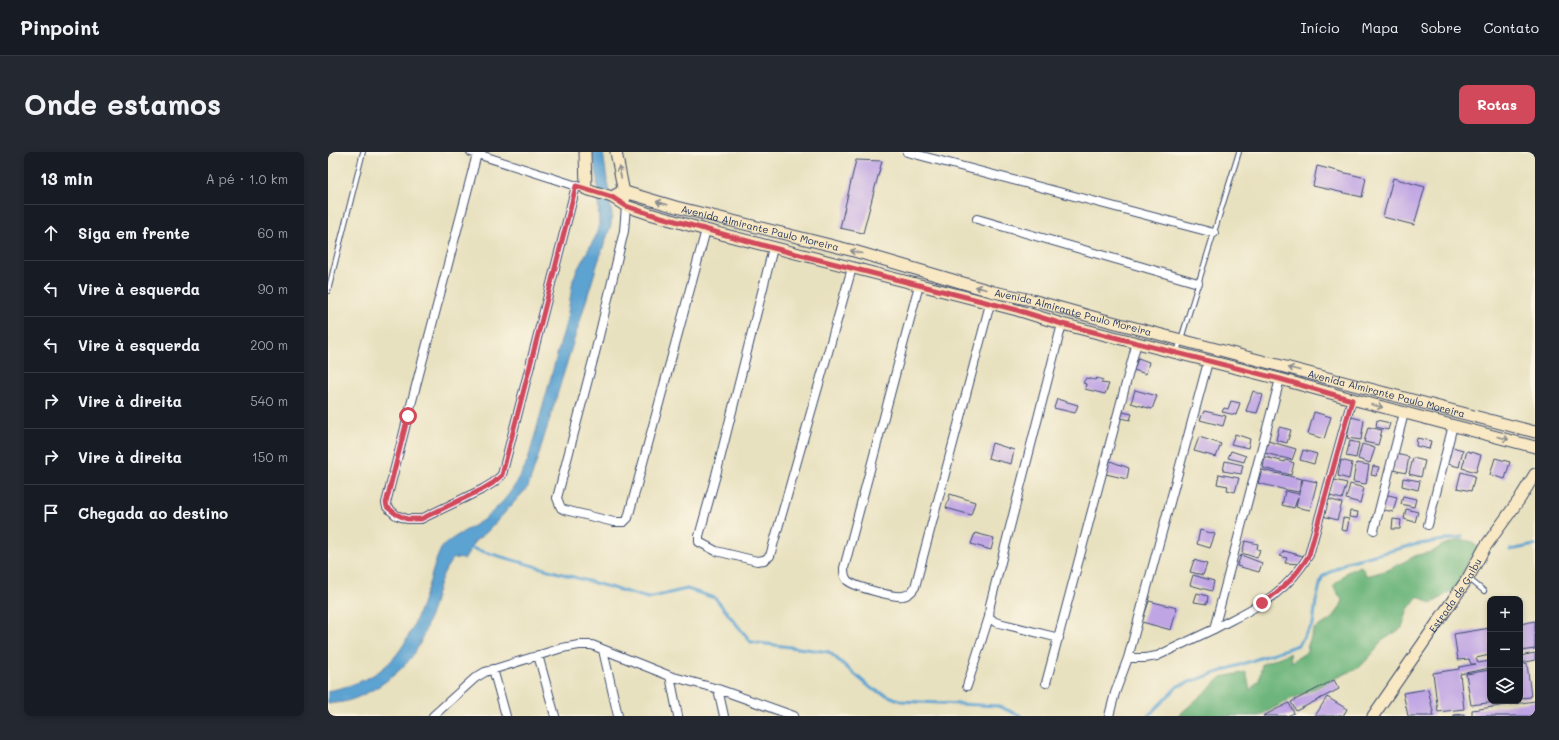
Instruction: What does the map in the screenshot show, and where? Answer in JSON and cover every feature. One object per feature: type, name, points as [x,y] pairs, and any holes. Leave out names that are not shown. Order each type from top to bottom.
[{"type":"main road","points":[[585,152],[585,189]]},
{"type":"main road","points":[[616,152],[625,192],[626,206]]},
{"type":"main road","name":"Avenida Almirante Paulo Moreira","points":[[585,189],[611,197],[626,206],[706,230],[1062,324],[1177,352],[1208,362],[1280,379],[1352,400],[1535,447]]},
{"type":"main road","points":[[611,197],[618,193],[625,192]]},
{"type":"main road","name":"Avenida Almirante Paulo Moreira","points":[[625,192],[676,207],[854,251],[994,292],[1032,300],[1093,318],[1535,432]]},
{"type":"main road","name":"Estrada de Gaibu","points":[[1372,716],[1468,578],[1485,547],[1519,500],[1535,474]]},
{"type":"street","points":[[907,152],[1214,233]]},
{"type":"street","points":[[474,153],[386,503],[387,507],[396,514],[407,519],[421,519],[483,489],[502,475],[585,189]]},
{"type":"street","name":"Avenida Almirante Paulo Moreira","points":[[474,153],[585,189]]},
{"type":"street","points":[[626,206],[624,231],[596,349],[557,498],[561,508],[565,510],[614,522],[624,522],[628,518],[631,512],[706,230]]},
{"type":"street","points":[[977,220],[1198,283]]},
{"type":"street","points":[[773,248],[716,475],[699,536],[699,542],[716,551],[757,561],[764,560],[770,556],[852,268]]},
{"type":"street","points":[[918,285],[844,568],[844,575],[851,583],[897,597],[905,596],[911,593],[915,587],[990,304]]},
{"type":"street","points":[[967,686],[989,617],[990,605],[1062,324]]},
{"type":"street","points":[[1046,683],[1137,342]]},
{"type":"street","points":[[1109,716],[1115,693],[1128,658],[1208,362]]},
{"type":"street","points":[[1214,629],[1280,379]]},
{"type":"street","points":[[1128,658],[1157,656],[1214,629],[1262,603],[1283,588],[1298,572],[1309,555],[1352,400]]},
{"type":"street","points":[[1374,530],[1404,413]]},
{"type":"street","points":[[1428,525],[1453,425]]},
{"type":"street","points":[[989,617],[995,622],[1058,638]]},
{"type":"street","points":[[433,716],[442,713],[475,678],[493,669],[562,648],[579,645],[592,645],[670,676],[718,689],[794,716]]},
{"type":"street","points":[[603,650],[618,716]]},
{"type":"street","points":[[538,655],[556,716]]},
{"type":"street","points":[[493,669],[506,716]]},
{"type":"street","points":[[670,676],[678,716]]},
{"type":"street","points":[[718,689],[724,716]]},
{"type":"lane","points":[[328,291],[363,152]]},
{"type":"lane","points":[[1177,352],[1239,152]]},
{"type":"lane","points":[[1468,578],[1484,591]]},
{"type":"green space","points":[[1460,540],[1470,541],[1479,548],[1469,559],[1457,587],[1431,604],[1418,596],[1408,609],[1402,628],[1380,642],[1375,651],[1360,667],[1287,701],[1259,716],[1178,716],[1222,677],[1246,672],[1250,690],[1259,680],[1262,664],[1290,653],[1291,662],[1307,652],[1314,629],[1332,618],[1343,601],[1333,586],[1347,572],[1361,566],[1367,576],[1388,570],[1417,555],[1432,552],[1443,545]]},
{"type":"water","points":[[592,152],[603,152],[612,215],[611,225],[598,262],[528,487],[488,531],[474,542],[465,559],[454,558],[450,563],[440,581],[422,638],[407,663],[382,684],[372,690],[343,702],[328,704],[328,691],[351,685],[369,677],[384,668],[395,656],[405,643],[413,627],[441,549],[454,538],[483,520],[498,506],[510,493],[524,470],[567,319],[573,280],[597,234],[599,223],[597,175]]},
{"type":"building","points":[[856,160],[882,161],[863,233],[840,228]]},
{"type":"building","points":[[1317,166],[1366,178],[1362,197],[1313,186]]},
{"type":"building","points":[[1393,178],[1425,187],[1414,225],[1383,217]]},
{"type":"building","points":[[1138,358],[1149,362],[1146,374],[1134,370]]},
{"type":"building","points":[[1086,378],[1095,380],[1097,378],[1103,380],[1101,383],[1109,384],[1105,394],[1085,389],[1086,384],[1083,383]]},
{"type":"building","points":[[1135,390],[1157,396],[1152,409],[1131,403]]},
{"type":"building","points":[[1253,391],[1263,395],[1257,413],[1246,411]]},
{"type":"building","points":[[1057,399],[1078,405],[1075,413],[1054,408]]},
{"type":"building","points":[[1231,401],[1240,403],[1236,415],[1222,412],[1224,408],[1228,409]]},
{"type":"building","points":[[1204,411],[1226,416],[1223,426],[1200,420]]},
{"type":"building","points":[[1123,412],[1132,414],[1130,420],[1121,418]]},
{"type":"building","points":[[1314,412],[1331,417],[1324,439],[1308,434]]},
{"type":"building","points":[[1351,417],[1364,420],[1361,440],[1347,438]]},
{"type":"building","points":[[1377,420],[1390,423],[1388,430],[1376,427]]},
{"type":"building","points":[[1279,427],[1291,430],[1287,443],[1276,440]]},
{"type":"building","points":[[1368,427],[1382,430],[1378,445],[1364,442]]},
{"type":"building","points":[[1235,434],[1250,439],[1248,448],[1231,444]]},
{"type":"building","points":[[1199,437],[1221,444],[1216,457],[1194,451]]},
{"type":"building","points":[[1417,438],[1431,441],[1429,449],[1416,446]]},
{"type":"building","points":[[1268,441],[1296,449],[1292,460],[1265,453]]},
{"type":"building","points":[[1350,441],[1359,443],[1356,458],[1346,456]]},
{"type":"building","points":[[992,443],[1014,450],[1011,464],[988,458]]},
{"type":"building","points":[[1362,444],[1375,448],[1370,463],[1358,459]]},
{"type":"building","points":[[1449,446],[1463,450],[1459,467],[1445,463]]},
{"type":"building","points":[[1303,450],[1317,454],[1314,464],[1300,460]]},
{"type":"building","points":[[1231,451],[1246,456],[1244,462],[1228,458]]},
{"type":"building","points":[[1467,451],[1481,455],[1476,472],[1462,468]]},
{"type":"building","points":[[1396,454],[1409,457],[1406,473],[1393,470]]},
{"type":"building","points":[[1265,457],[1285,462],[1286,460],[1294,463],[1291,475],[1263,468]]},
{"type":"building","points":[[1413,458],[1425,461],[1421,477],[1409,474]]},
{"type":"building","points":[[1495,458],[1510,462],[1505,479],[1490,475]]},
{"type":"building","points":[[1341,460],[1352,463],[1349,479],[1338,476]]},
{"type":"building","points":[[1110,461],[1129,468],[1127,479],[1106,474]]},
{"type":"building","points":[[1225,461],[1243,465],[1241,474],[1223,471]]},
{"type":"building","points":[[1356,463],[1369,465],[1366,484],[1353,482]]},
{"type":"building","points":[[1373,466],[1379,467],[1376,476],[1371,475]]},
{"type":"building","points":[[1262,470],[1302,479],[1299,492],[1258,483]]},
{"type":"building","points":[[1461,472],[1475,476],[1471,491],[1457,488]]},
{"type":"building","points":[[1219,474],[1239,478],[1235,492],[1227,490],[1228,486],[1217,484]]},
{"type":"building","points":[[1403,478],[1420,481],[1418,490],[1402,486]]},
{"type":"building","points":[[1303,479],[1317,482],[1310,510],[1296,507],[1298,497],[1294,508],[1282,505],[1285,491],[1299,494]]},
{"type":"building","points":[[1334,480],[1347,483],[1342,499],[1330,496]]},
{"type":"building","points":[[1350,484],[1364,488],[1360,503],[1346,499]]},
{"type":"building","points":[[950,494],[975,502],[971,515],[946,508]]},
{"type":"building","points":[[1384,494],[1397,497],[1393,512],[1381,509]]},
{"type":"building","points":[[1403,496],[1416,499],[1414,507],[1401,504]]},
{"type":"building","points":[[1328,499],[1342,503],[1337,520],[1323,516]]},
{"type":"building","points":[[1406,509],[1418,512],[1415,522],[1404,519]]},
{"type":"building","points":[[1350,511],[1358,512],[1357,518],[1349,517]]},
{"type":"building","points":[[1343,518],[1349,519],[1347,531],[1341,530]]},
{"type":"building","points":[[1393,519],[1401,520],[1400,529],[1392,529]]},
{"type":"building","points":[[1200,530],[1215,534],[1210,548],[1197,544]]},
{"type":"building","points":[[975,533],[994,538],[991,550],[971,544]]},
{"type":"building","points":[[1245,541],[1258,544],[1257,549],[1260,550],[1257,558],[1242,553]]},
{"type":"building","points":[[1284,551],[1303,556],[1301,564],[1285,563],[1287,558],[1280,556]]},
{"type":"building","points":[[1241,555],[1262,563],[1259,572],[1237,566]]},
{"type":"building","points":[[1194,560],[1207,564],[1203,575],[1190,572]]},
{"type":"building","points":[[1193,575],[1214,581],[1212,591],[1190,585]]},
{"type":"building","points":[[1197,593],[1208,596],[1207,604],[1194,602]]},
{"type":"building","points":[[1149,601],[1177,608],[1171,630],[1142,622]]},
{"type":"building","points":[[1535,621],[1535,649],[1523,651],[1523,623]]},
{"type":"building","points":[[1487,628],[1487,656],[1476,658],[1478,663],[1487,662],[1487,669],[1460,674],[1464,709],[1438,712],[1433,673],[1459,669],[1459,667],[1476,664],[1471,664],[1469,659],[1458,660],[1454,634]]},
{"type":"building","points":[[1535,653],[1535,660],[1523,662],[1523,655]]},
{"type":"building","points":[[1527,663],[1531,697],[1523,698],[1523,664]]},
{"type":"building","points":[[1487,670],[1487,703],[1471,705],[1466,674]]},
{"type":"building","points":[[1334,680],[1339,689],[1296,711],[1291,702]]},
{"type":"building","points":[[1428,689],[1434,716],[1408,716],[1403,693]]},
{"type":"building","points":[[1327,697],[1347,709],[1343,716],[1315,716]]},
{"type":"building","points":[[1535,701],[1535,716],[1472,716],[1472,710],[1523,704],[1523,703]]},
{"type":"building","points":[[1289,703],[1294,713],[1287,716],[1263,716]]},
{"type":"building","points":[[1464,714],[1464,716],[1453,715]]},
{"type":"waterway","points":[[1148,716],[1178,686],[1298,645],[1313,624],[1316,601],[1322,577],[1347,562],[1414,545],[1462,537]]},
{"type":"waterway","points":[[1510,550],[1535,545]]},
{"type":"waterway","points":[[467,547],[648,598],[687,589],[715,598],[751,642],[829,652],[872,689],[901,701],[998,706],[1021,716]]},
{"type":"route","points":[[408,416],[386,503],[387,507],[396,514],[407,519],[421,519],[483,489],[500,478],[504,470],[576,186],[612,197],[626,206],[706,230],[1017,310],[1062,324],[1177,352],[1208,362],[1280,379],[1352,400],[1309,555],[1298,572],[1283,588],[1262,603]]}]
